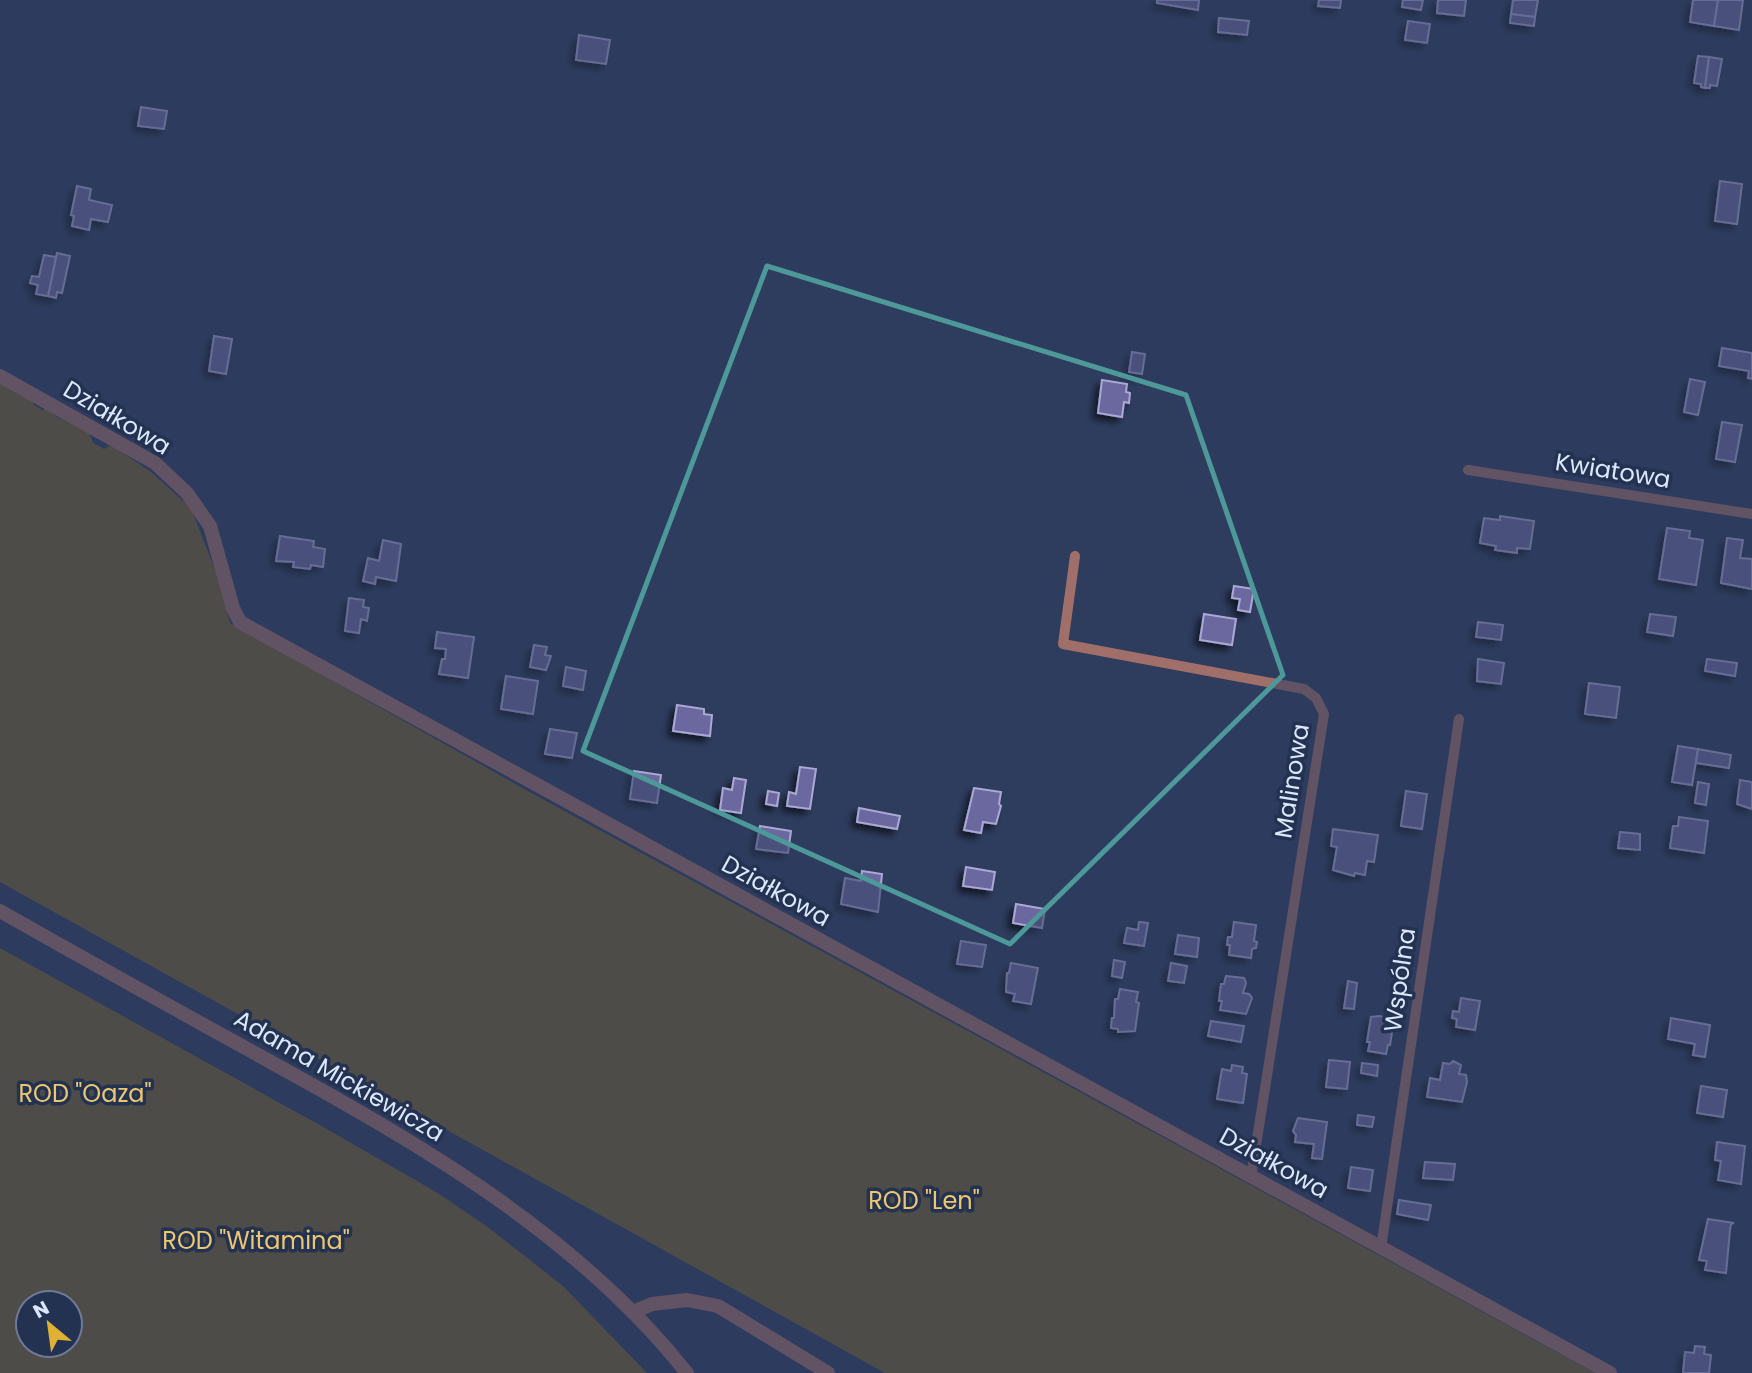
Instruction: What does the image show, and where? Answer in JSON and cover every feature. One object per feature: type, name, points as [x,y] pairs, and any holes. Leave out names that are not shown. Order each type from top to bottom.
[{"type":"street","name":"Działkowa","points":[[0,376],[155,463],[187,493],[210,526],[233,608],[240,622],[1609,1373]]},
{"type":"street","name":"Adama Mickiewicza","points":[[0,911],[327,1093],[444,1162],[555,1241],[633,1312],[687,1373]]},
{"type":"street","points":[[633,1312],[652,1304],[687,1300],[718,1306],[828,1373]]},
{"type":"lane","name":"Kwiatowa","points":[[1468,470],[1752,514]]},
{"type":"lane","name":"Malinowa","points":[[1075,556],[1063,644],[1304,689],[1316,698],[1324,714],[1251,1177]]},
{"type":"lane","name":"Wspólna","points":[[1381,1248],[1459,719]]},
{"type":"highlighted area","points":[[767,266],[1186,395],[1283,675],[1010,944],[583,751]]},
{"type":"green space","name":"ROD \"Len\"","points":[[0,382],[31,399],[34,405],[42,410],[47,408],[57,417],[89,432],[93,443],[104,449],[111,445],[151,472],[191,508],[219,580],[230,623],[535,795],[1595,1373],[885,1373],[0,882]]},
{"type":"green space","name":"ROD \"Witamina\"","points":[[0,948],[436,1192],[485,1225],[563,1286],[647,1373],[0,1373]]},
{"type":"building","points":[[1157,0],[1199,0],[1198,10],[1157,3]]},
{"type":"building","points":[[1319,0],[1341,0],[1340,8],[1318,6]]},
{"type":"building","points":[[1403,0],[1423,0],[1421,10],[1402,7]]},
{"type":"building","points":[[1438,0],[1466,0],[1464,16],[1437,13]]},
{"type":"building","points":[[1513,0],[1538,0],[1535,17],[1511,14]]},
{"type":"building","points":[[1693,0],[1718,0],[1714,26],[1690,22]]},
{"type":"building","points":[[1718,0],[1743,0],[1739,30],[1714,26]]},
{"type":"building","points":[[1511,14],[1535,17],[1534,26],[1510,23]]},
{"type":"building","points":[[1219,18],[1249,21],[1247,35],[1218,32]]},
{"type":"building","points":[[1408,21],[1430,24],[1427,43],[1405,40]]},
{"type":"building","points":[[579,35],[610,40],[606,64],[576,60]]},
{"type":"building","points":[[1698,56],[1709,57],[1705,88],[1694,83]]},
{"type":"building","points":[[1709,57],[1722,59],[1717,86],[1710,85],[1710,88],[1705,88]]},
{"type":"building","points":[[141,107],[167,111],[164,129],[138,126]]},
{"type":"building","points":[[1720,181],[1742,184],[1737,224],[1715,221]]},
{"type":"building","points":[[77,186],[91,189],[89,200],[112,205],[108,222],[91,219],[89,230],[72,226],[74,216],[71,215]]},
{"type":"building","points":[[57,253],[70,256],[62,293],[57,292],[56,298],[48,296]]},
{"type":"building","points":[[44,255],[56,257],[48,296],[36,294],[38,285],[30,283],[32,276],[39,277]]},
{"type":"building","points":[[214,336],[232,339],[226,374],[209,371]]},
{"type":"building","points":[[1722,348],[1752,353],[1752,379],[1748,378],[1749,371],[1719,366]]},
{"type":"building","points":[[1132,352],[1145,354],[1142,374],[1129,372]]},
{"type":"building","points":[[1690,379],[1705,382],[1698,415],[1684,412]]},
{"type":"building","points":[[1102,380],[1127,384],[1129,403],[1124,402],[1122,417],[1098,413]]},
{"type":"building","points":[[1722,422],[1742,425],[1735,462],[1716,459]]},
{"type":"building","points":[[1500,516],[1534,521],[1530,549],[1517,548],[1517,553],[1495,550],[1496,546],[1480,543],[1484,518],[1500,520]]},
{"type":"building","points":[[1667,528],[1690,531],[1689,538],[1703,540],[1696,585],[1659,579]]},
{"type":"building","points":[[280,536],[314,541],[313,547],[325,549],[323,567],[293,567],[294,562],[276,561]]},
{"type":"building","points":[[1727,538],[1743,540],[1740,558],[1752,559],[1752,589],[1721,583]]},
{"type":"building","points":[[383,540],[401,544],[396,581],[376,577],[375,584],[363,581],[368,558],[379,561]]},
{"type":"building","points":[[1234,586],[1254,589],[1250,612],[1238,610],[1240,599],[1232,598]]},
{"type":"building","points":[[349,598],[364,600],[363,607],[369,608],[367,621],[361,619],[359,633],[345,631]]},
{"type":"building","points":[[1204,614],[1236,619],[1232,645],[1200,640]]},
{"type":"building","points":[[1650,614],[1676,617],[1673,636],[1647,632]]},
{"type":"building","points":[[1478,622],[1503,625],[1501,640],[1476,637]]},
{"type":"building","points":[[437,632],[474,637],[468,678],[439,674],[446,649],[435,648]]},
{"type":"building","points":[[534,645],[547,647],[545,655],[551,656],[546,670],[530,667]]},
{"type":"building","points":[[1478,659],[1504,663],[1501,684],[1477,681]]},
{"type":"building","points":[[1707,659],[1737,663],[1735,676],[1705,671]]},
{"type":"building","points":[[566,667],[586,671],[583,690],[563,686]]},
{"type":"building","points":[[506,676],[538,681],[533,714],[501,709]]},
{"type":"building","points":[[1589,683],[1620,687],[1616,718],[1585,714]]},
{"type":"building","points":[[677,705],[704,709],[704,714],[712,715],[710,736],[673,731]]},
{"type":"building","points":[[550,729],[577,733],[572,758],[545,754]]},
{"type":"building","points":[[1678,746],[1698,749],[1692,785],[1672,782]]},
{"type":"building","points":[[1698,749],[1731,755],[1729,768],[1696,763]]},
{"type":"building","points":[[800,767],[816,769],[810,809],[787,806],[789,792],[796,794]]},
{"type":"building","points":[[634,771],[661,775],[657,803],[630,799]]},
{"type":"building","points":[[734,778],[746,780],[741,813],[720,810],[723,788],[732,790]]},
{"type":"building","points":[[1740,780],[1752,782],[1752,809],[1737,804]]},
{"type":"building","points":[[1698,782],[1709,784],[1706,805],[1695,803]]},
{"type":"building","points":[[974,788],[1001,792],[1001,806],[996,824],[983,822],[981,833],[964,830]]},
{"type":"building","points":[[768,791],[779,793],[777,806],[766,804]]},
{"type":"building","points":[[1406,791],[1427,794],[1422,829],[1401,826]]},
{"type":"building","points":[[859,808],[900,816],[897,829],[857,822]]},
{"type":"building","points":[[1679,817],[1708,821],[1704,853],[1670,848],[1673,826],[1678,826]]},
{"type":"building","points":[[760,826],[791,831],[788,853],[756,849]]},
{"type":"building","points":[[1333,829],[1378,835],[1374,862],[1367,861],[1365,875],[1355,873],[1354,876],[1333,870],[1337,847],[1331,846]]},
{"type":"building","points":[[1620,832],[1640,834],[1640,850],[1618,848]]},
{"type":"building","points":[[966,867],[995,872],[992,890],[963,886]]},
{"type":"building","points":[[862,871],[882,874],[878,912],[841,904],[845,878],[861,881]]},
{"type":"building","points":[[1016,904],[1045,909],[1042,928],[1013,923]]},
{"type":"building","points":[[1139,922],[1148,923],[1144,946],[1124,943],[1127,928],[1138,930]]},
{"type":"building","points":[[1234,922],[1256,925],[1254,941],[1257,942],[1256,948],[1252,949],[1251,958],[1229,955],[1228,937],[1232,937]]},
{"type":"building","points":[[1178,935],[1199,938],[1197,957],[1175,954]]},
{"type":"building","points":[[961,941],[986,945],[982,967],[957,964]]},
{"type":"building","points":[[1114,960],[1125,962],[1122,978],[1112,976]]},
{"type":"building","points":[[1011,963],[1038,968],[1031,1004],[1013,1001],[1015,994],[1006,992],[1007,973]]},
{"type":"building","points":[[1171,963],[1187,966],[1184,983],[1168,981]]},
{"type":"building","points":[[1226,976],[1244,978],[1246,983],[1243,993],[1252,998],[1246,1014],[1220,1010],[1221,984],[1224,984]]},
{"type":"building","points":[[1348,981],[1357,983],[1354,1009],[1344,1008]]},
{"type":"building","points":[[1120,989],[1138,992],[1135,1031],[1118,1032],[1118,1029],[1111,1028],[1115,999],[1118,999]]},
{"type":"building","points":[[1461,998],[1480,1001],[1475,1030],[1456,1027],[1457,1019],[1452,1018],[1453,1011],[1459,1012]]},
{"type":"building","points":[[1380,1016],[1394,1020],[1386,1054],[1368,1051],[1371,1017]]},
{"type":"building","points":[[1671,1018],[1710,1025],[1705,1057],[1693,1055],[1695,1044],[1668,1039]]},
{"type":"building","points":[[1211,1021],[1244,1026],[1241,1042],[1208,1036]]},
{"type":"building","points":[[1329,1060],[1350,1062],[1347,1089],[1326,1087]]},
{"type":"building","points":[[1453,1061],[1461,1065],[1459,1074],[1466,1075],[1462,1102],[1427,1097],[1430,1078],[1440,1080],[1443,1063],[1450,1064]]},
{"type":"building","points":[[1362,1063],[1378,1065],[1377,1076],[1361,1073]]},
{"type":"building","points":[[1232,1065],[1243,1067],[1242,1073],[1247,1074],[1243,1103],[1217,1099],[1222,1069],[1231,1071]]},
{"type":"building","points":[[1701,1086],[1727,1090],[1723,1117],[1697,1113]]},
{"type":"building","points":[[1358,1115],[1374,1117],[1372,1127],[1357,1125]]},
{"type":"building","points":[[1298,1118],[1327,1122],[1322,1159],[1312,1158],[1314,1144],[1295,1142],[1296,1135],[1293,1131]]},
{"type":"building","points":[[1717,1142],[1745,1146],[1741,1184],[1718,1180],[1721,1161],[1715,1160]]},
{"type":"building","points":[[1425,1162],[1455,1164],[1453,1180],[1423,1178]]},
{"type":"building","points":[[1351,1167],[1373,1170],[1370,1191],[1348,1188]]},
{"type":"building","points":[[1399,1200],[1431,1205],[1428,1220],[1397,1214]]},
{"type":"building","points":[[1708,1219],[1734,1223],[1731,1224],[1730,1230],[1726,1273],[1705,1270],[1707,1261],[1699,1260]]},
{"type":"building","points":[[1695,1346],[1705,1347],[1704,1354],[1711,1355],[1709,1373],[1683,1373],[1685,1352],[1694,1353]]},
{"type":"park label","name":"ROD \"Oaza\"","points":[[85,1094]]}]
